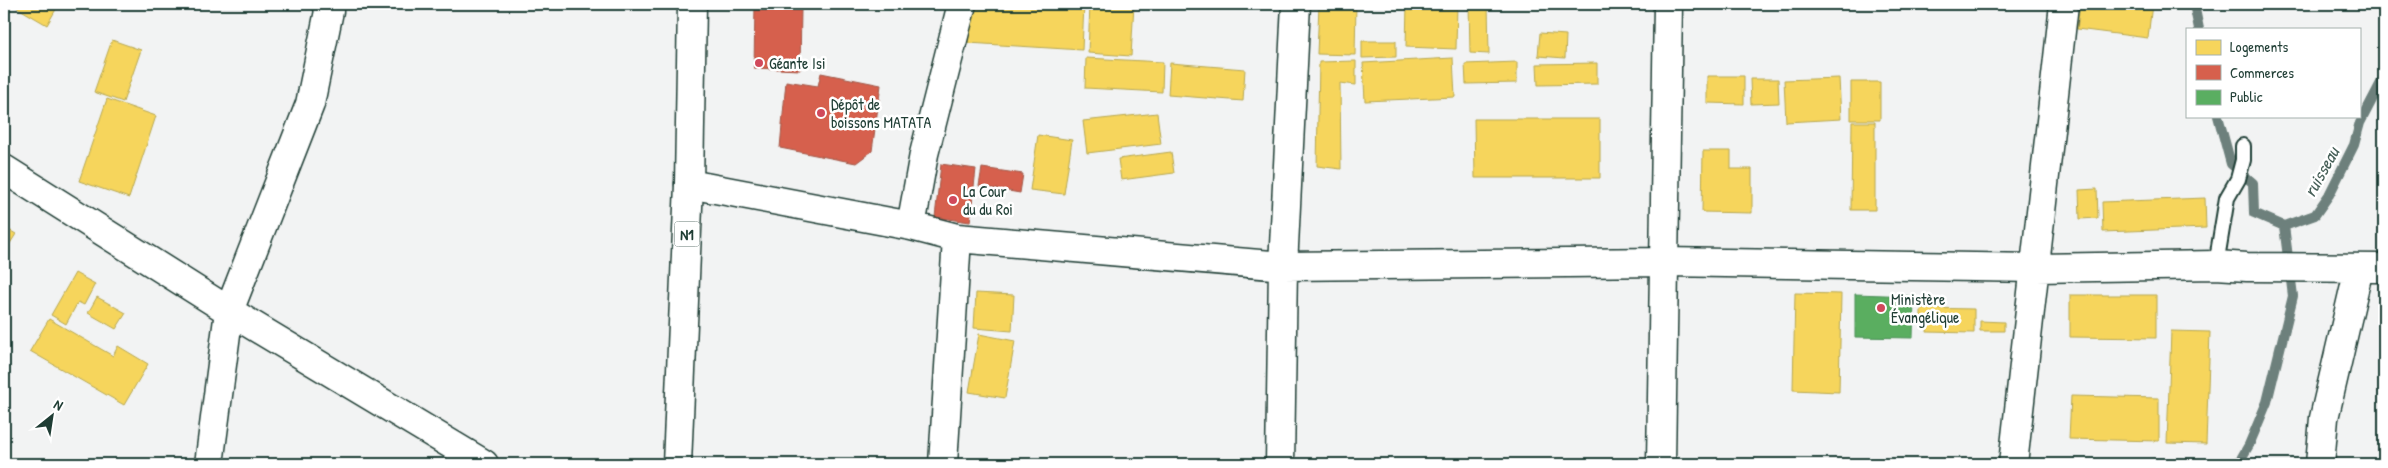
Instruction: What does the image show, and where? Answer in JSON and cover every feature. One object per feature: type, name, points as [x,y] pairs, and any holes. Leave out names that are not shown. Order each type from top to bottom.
[{"type":"main road","points":[[209,464],[229,311],[310,104],[328,11],[327,4]]},
{"type":"main road","name":"N1","points":[[677,464],[689,184],[692,4]]},
{"type":"main road","points":[[911,226],[924,154],[962,4]]},
{"type":"main road","points":[[1280,464],[1283,266],[1296,4]]},
{"type":"main road","points":[[1661,464],[1668,4]]},
{"type":"main road","points":[[2013,464],[2037,268],[2064,4]]},
{"type":"main road","points":[[4,169],[229,311],[484,464]]},
{"type":"main road","points":[[689,184],[911,226],[957,238],[1283,266],[1665,262],[2037,268],[2216,265],[2372,268],[2324,418],[2320,464]]},
{"type":"main road","points":[[942,464],[957,238]]},
{"type":"lane","points":[[2216,265],[2227,198],[2238,179],[2243,160],[2243,146]]},
{"type":"building: Logements","points":[[11,4],[59,4],[47,25]]},
{"type":"building: Logements","points":[[824,4],[892,4],[892,8],[824,8]]},
{"type":"building: Logements","points":[[970,4],[1084,4],[1082,50],[968,43]]},
{"type":"building: Logements","points":[[1090,4],[1134,4],[1131,56],[1088,53]]},
{"type":"building: Logements","points":[[1319,4],[1356,4],[1355,55],[1317,54]]},
{"type":"building: Logements","points":[[1407,4],[1457,4],[1456,49],[1406,47]]},
{"type":"building: Logements","points":[[1469,4],[1488,4],[1489,54],[1470,53]]},
{"type":"building: Logements","points":[[2080,4],[2152,4],[2148,38],[2077,29]]},
{"type":"building: Logements","points":[[1540,33],[1566,35],[1565,58],[1538,56]]},
{"type":"building: Logements","points":[[112,40],[141,50],[123,102],[94,92]]},
{"type":"building: Logements","points":[[1362,41],[1396,41],[1396,57],[1362,58]]},
{"type":"building: Logements","points":[[1086,58],[1163,62],[1162,92],[1085,88]]},
{"type":"building: Logements","points":[[1453,58],[1455,97],[1365,101],[1363,63]]},
{"type":"building: Logements","points":[[1356,61],[1356,85],[1340,83],[1341,169],[1317,166],[1319,62]]},
{"type":"building: Logements","points":[[1517,62],[1517,83],[1466,84],[1465,64]]},
{"type":"building: Logements","points":[[1170,63],[1245,69],[1243,101],[1168,95]]},
{"type":"building: Logements","points":[[1597,63],[1597,84],[1538,85],[1537,64]]},
{"type":"building: Logements","points":[[1707,76],[1744,76],[1744,104],[1707,103]]},
{"type":"building: Logements","points":[[1839,78],[1841,119],[1786,122],[1784,80]]},
{"type":"building: Logements","points":[[1750,79],[1778,79],[1779,103],[1751,104]]},
{"type":"building: Logements","points":[[1851,82],[1880,82],[1880,120],[1851,120]]},
{"type":"building: Logements","points":[[107,99],[156,116],[129,198],[79,181]]},
{"type":"building: Logements","points":[[1157,113],[1161,144],[1087,153],[1083,121]]},
{"type":"building: Logements","points":[[1474,119],[1600,119],[1600,178],[1475,178]]},
{"type":"building: Logements","points":[[1852,122],[1875,122],[1875,210],[1851,210]]},
{"type":"building: Logements","points":[[1038,135],[1072,140],[1064,194],[1030,190]]},
{"type":"building: Logements","points":[[1703,151],[1731,151],[1731,169],[1752,169],[1752,213],[1702,212]]},
{"type":"building: Logements","points":[[1171,152],[1174,173],[1121,180],[1118,159]]},
{"type":"building: Logements","points":[[2097,189],[2098,218],[2080,219],[2079,190]]},
{"type":"building: Logements","points":[[2205,198],[2206,228],[2103,232],[2102,202]]},
{"type":"building: Logements","points":[[4,227],[16,234],[4,253]]},
{"type":"building: Logements","points":[[75,273],[95,284],[84,305],[78,302],[66,324],[51,315]]},
{"type":"building: Logements","points":[[976,293],[1014,295],[1012,331],[974,328]]},
{"type":"building: Logements","points":[[1795,293],[1841,294],[1839,392],[1793,390]]},
{"type":"building: Logements","points":[[2070,295],[2156,295],[2156,338],[2070,337]]},
{"type":"building: Logements","points":[[97,297],[126,313],[116,329],[88,313]]},
{"type":"building: Logements","points":[[1921,308],[1974,309],[1974,333],[1927,332],[1928,322],[1921,322]]},
{"type":"building: Logements","points":[[49,319],[113,356],[118,346],[148,364],[124,405],[30,351]]},
{"type":"building: Logements","points":[[1980,321],[2004,322],[2004,331],[1980,331]]},
{"type":"building: Logements","points":[[2171,331],[2210,332],[2206,444],[2167,443]]},
{"type":"building: Logements","points":[[979,334],[1015,341],[1005,398],[969,392]]},
{"type":"building: Logements","points":[[2071,396],[2159,398],[2159,441],[2069,439]]},
{"type":"building: Commerces","points":[[755,4],[791,4],[791,9],[801,9],[800,70],[754,68]]},
{"type":"building: Commerces","points":[[821,73],[881,85],[872,151],[856,163],[780,148],[786,81],[818,86]]},
{"type":"building: Commerces","points":[[941,164],[976,169],[970,222],[935,217]]},
{"type":"building: Commerces","points":[[982,168],[1023,174],[1020,193],[979,186]]},
{"type":"building: Public","points":[[1855,294],[1914,296],[1913,338],[1855,337]]},
{"type":"waterway","points":[[2194,4],[2199,28]]},
{"type":"waterway","name":"ruisseau","points":[[2284,226],[2315,215],[2329,195],[2354,145],[2360,123],[2384,77]]},
{"type":"waterway","points":[[2219,118],[2231,164],[2253,183],[2254,213],[2284,226]]},
{"type":"waterway","points":[[2238,464],[2249,445],[2267,402],[2293,296],[2284,226]]},
{"type":"place","name":"Géante Isi","points":[[759,63]]},
{"type":"place","name":"Dépôt de boissons MATATA","points":[[821,113]]},
{"type":"place","name":"La Cour du du Roi","points":[[953,200]]},
{"type":"place","name":"Ministère Évangélique","points":[[1881,308]]}]
